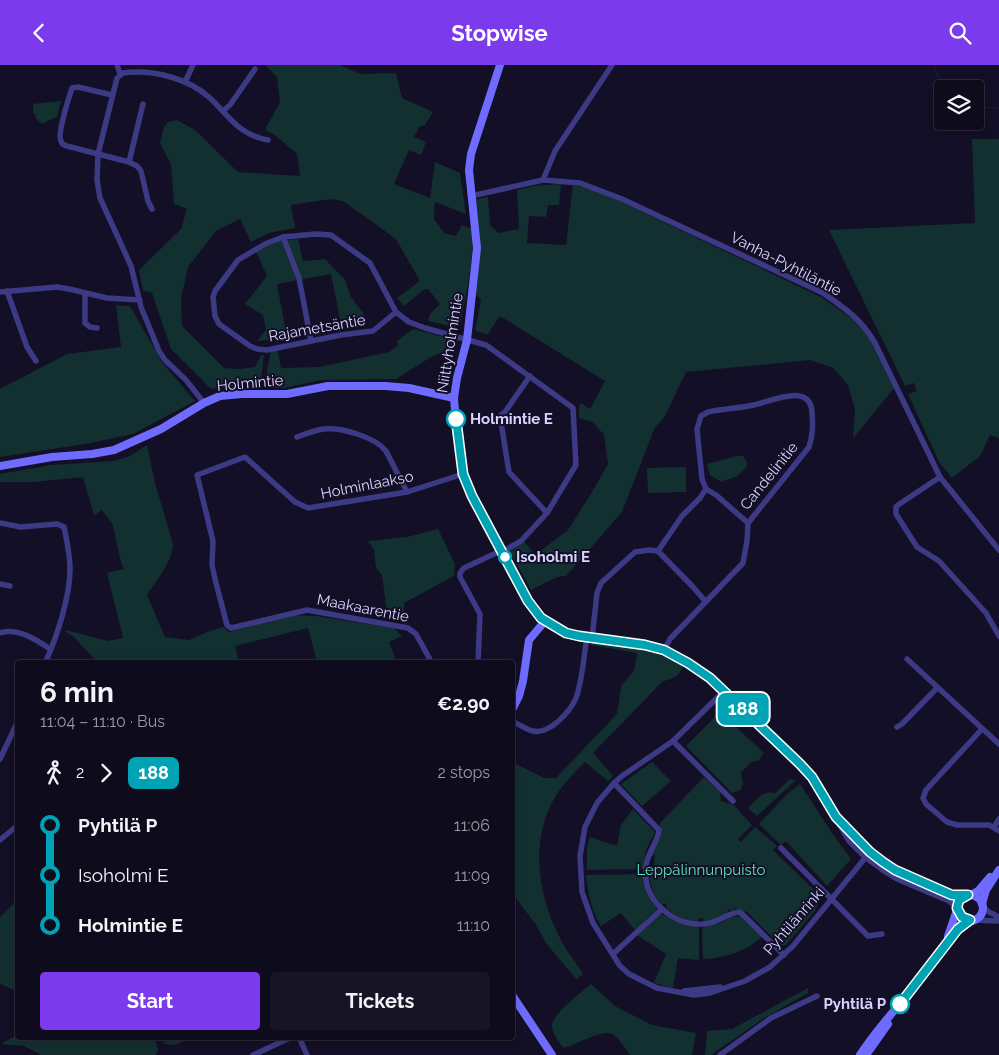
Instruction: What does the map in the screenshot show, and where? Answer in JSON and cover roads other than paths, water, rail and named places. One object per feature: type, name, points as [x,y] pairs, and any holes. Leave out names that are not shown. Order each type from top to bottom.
[{"type":"street","points":[[117,65],[120,74],[112,95],[98,154],[97,181],[100,198],[131,266],[140,300],[159,351],[204,403]]},
{"type":"street","points":[[185,82],[193,65]]},
{"type":"street","name":"Niittyholmintie","points":[[500,65],[471,154],[469,169],[477,247],[467,340],[454,398],[463,474],[472,496],[528,601],[545,621]]},
{"type":"street","points":[[543,180],[555,151],[612,65]]},
{"type":"street","points":[[223,111],[230,105],[255,69]]},
{"type":"street","points":[[120,74],[136,72],[161,75],[185,82],[204,93],[247,134],[268,140]]},
{"type":"street","points":[[112,95],[74,87],[71,90],[60,140],[63,144],[129,162],[137,166],[141,171],[142,181],[152,209]]},
{"type":"street","points":[[129,162],[143,104]]},
{"type":"street","name":"Vanha-Pyhtiläntie","points":[[471,196],[543,180],[580,183],[607,192],[823,293],[852,313],[866,328],[940,477],[999,550]]},
{"type":"street","name":"Rajametsäntie","points":[[325,234],[336,237],[370,263],[396,312],[373,331],[267,350],[257,349],[219,324],[215,318],[213,297],[214,291],[238,260],[252,251],[283,237],[325,234]]},
{"type":"street","points":[[283,237],[299,278],[311,341]]},
{"type":"street","points":[[0,292],[48,287],[69,289],[107,298],[140,300]]},
{"type":"street","points":[[7,291],[27,347],[36,361]]},
{"type":"street","points":[[85,293],[85,323],[90,327],[97,328]]},
{"type":"street","points":[[396,312],[409,322],[417,325],[486,345],[574,408],[576,465],[547,513],[526,537],[502,552],[464,568],[460,573],[460,577],[480,614],[478,660]]},
{"type":"street","points":[[530,376],[505,412],[500,416],[509,472],[547,513]]},
{"type":"street","name":"Holmintie","points":[[0,466],[52,457],[101,453],[114,450],[162,429],[204,403],[230,395],[287,394],[328,387],[409,387],[454,398]]},
{"type":"street","name":"Candelinitie","points":[[664,650],[670,639],[743,563],[748,523],[809,447],[814,432],[812,404],[809,399],[804,396],[791,396],[770,399],[757,404],[708,412],[701,416],[697,429],[702,479],[706,489]]},
{"type":"street","points":[[297,437],[326,429],[368,438],[384,447],[407,492]]},
{"type":"street","name":"Holminlaakso","points":[[214,554],[213,541],[196,475],[245,457],[295,502],[308,508],[407,492],[463,474]]},
{"type":"street","points":[[940,477],[898,505],[896,507],[896,514],[917,547],[936,558],[945,567],[986,613],[999,636]]},
{"type":"street","points":[[658,551],[682,516],[706,489],[716,495],[748,523]]},
{"type":"street","points":[[0,523],[21,527],[57,524],[64,527],[69,556],[69,579],[57,632],[46,660]]},
{"type":"street","points":[[515,722],[534,732],[545,731],[553,727],[570,707],[577,693],[597,593],[601,583],[635,552],[658,551],[694,587],[706,602]]},
{"type":"street","name":"Maakaarentie","points":[[214,554],[212,565],[215,579],[227,625],[232,628],[299,611],[323,612],[408,628],[416,634],[430,660]]},
{"type":"street","points":[[0,584],[10,586]]},
{"type":"street","points":[[515,704],[523,681],[529,640],[545,621],[566,633],[645,645],[664,650],[700,670],[800,764],[812,777],[849,841],[895,870],[931,887],[952,895],[969,895],[978,898],[989,912],[999,917]]},
{"type":"street","points":[[0,633],[5,631],[25,635],[50,649]]},
{"type":"street","points":[[907,659],[999,744]]},
{"type":"street","points":[[897,727],[938,688]]},
{"type":"street","name":"Pyhtilänrinki","points":[[724,691],[673,741],[614,783],[597,803],[582,838],[580,856],[581,881],[586,907],[593,923],[623,969],[636,978],[657,988],[681,992],[724,988],[752,978],[770,967],[784,955],[812,924],[868,854]]},
{"type":"street","points":[[0,759],[15,727]]},
{"type":"street","points":[[982,729],[926,790],[923,798],[926,804],[947,822],[957,825],[988,825],[997,829],[999,819]]},
{"type":"street","points":[[673,741],[733,801]]},
{"type":"street","points":[[614,783],[659,830],[650,849],[646,867],[648,888],[662,909],[677,920],[697,925],[716,922],[740,912],[784,955]]},
{"type":"street","points":[[0,840],[15,828]]},
{"type":"street","points":[[781,848],[868,936],[882,934]]},
{"type":"street","points":[[868,854],[891,875],[949,901],[962,917],[971,920],[999,921]]},
{"type":"street","points":[[942,949],[954,922],[959,900],[978,891],[999,869]]},
{"type":"street","points":[[866,1055],[900,1004],[958,929],[981,914],[986,890],[999,869]]},
{"type":"street","points":[[613,954],[662,909]]},
{"type":"street","points":[[720,1055],[776,1015],[817,996]]},
{"type":"street","points":[[515,1000],[552,1055]]},
{"type":"street","points":[[860,1055],[877,1030],[900,1004]]},
{"type":"street","points":[[253,1055],[286,1040]]},
{"type":"street","points":[[300,1040],[307,1055]]},
{"type":"waterway","points":[[934,65],[940,80]]},
{"type":"waterway","points":[[984,107],[999,108]]},
{"type":"place","name":"Holmintie E","points":[[456,419]]},
{"type":"place","name":"Isoholmi E","points":[[505,557]]},
{"type":"place","name":"Pyhtilä P","points":[[900,1004]]},
{"type":"park label","name":"Leppälinnunpuisto","points":[[701,870]]}]
